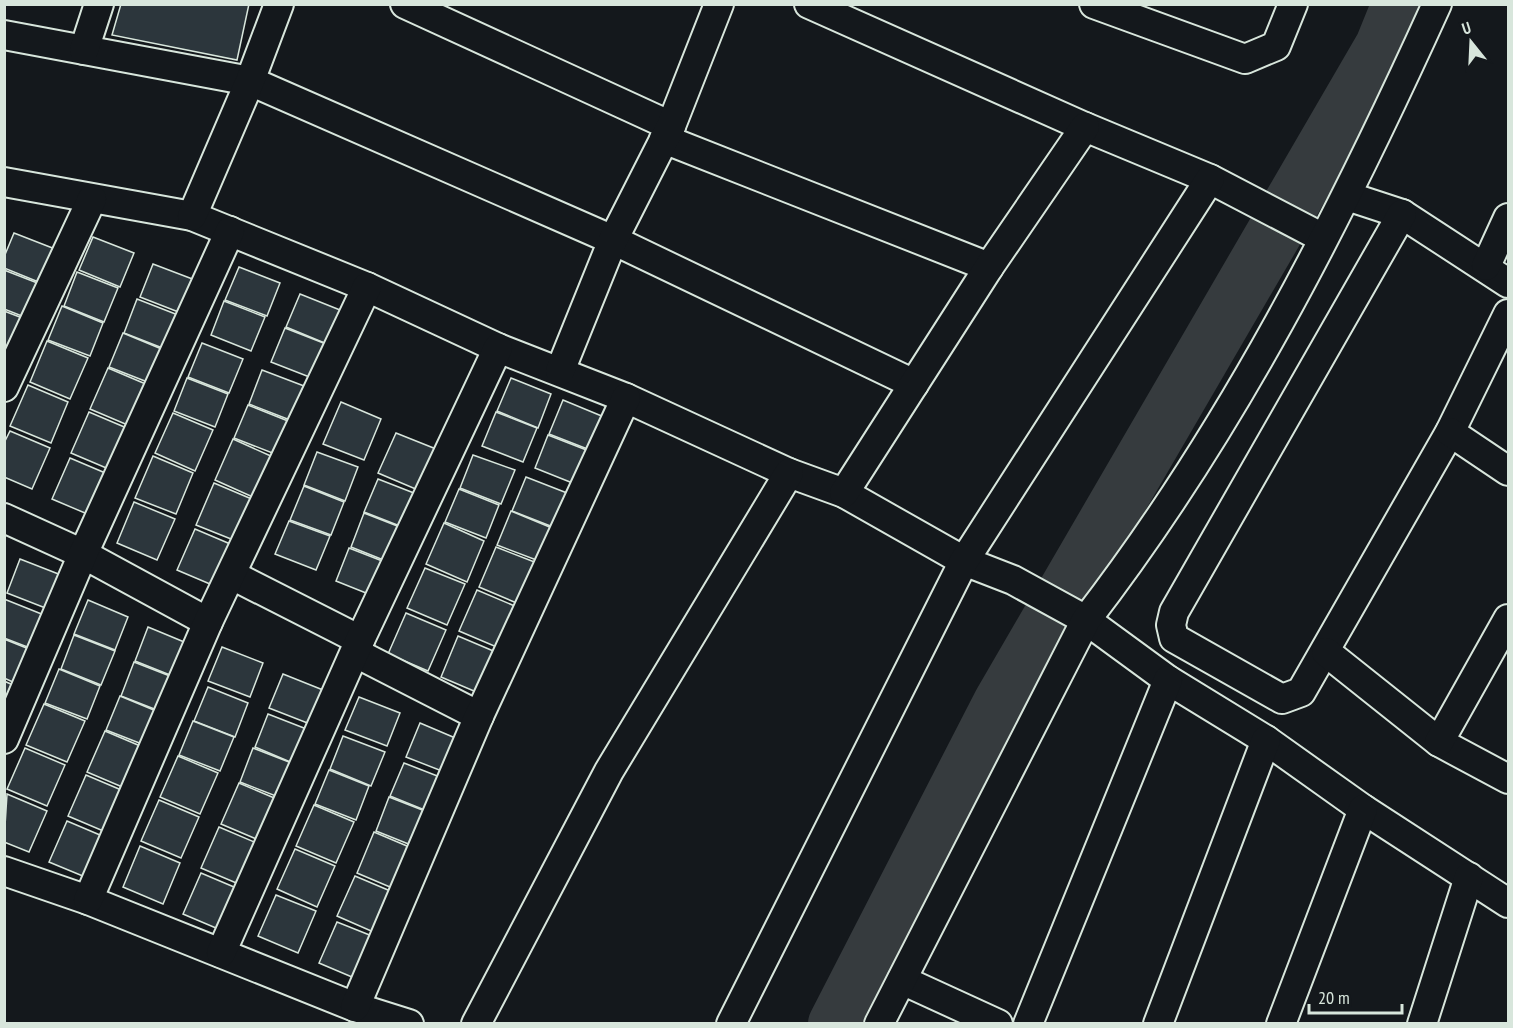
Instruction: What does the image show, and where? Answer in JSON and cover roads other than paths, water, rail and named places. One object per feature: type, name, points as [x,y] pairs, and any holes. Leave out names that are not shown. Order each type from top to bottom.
[{"type":"street","points":[[84,50],[99,4]]},
{"type":"street","points":[[192,216],[250,81],[279,4]]},
{"type":"street","points":[[405,4],[667,132],[989,267]]},
{"type":"street","points":[[560,371],[614,240],[667,132],[719,4]]},
{"type":"street","points":[[809,4],[1221,185],[1311,232]]},
{"type":"street","points":[[1094,4],[1245,59],[1275,46],[1293,4]]},
{"type":"street","points":[[879,1023],[1079,615],[1121,574],[1270,343],[1311,232],[1347,196],[1437,4]]},
{"type":"street","points":[[4,35],[250,81],[614,240],[914,384]]},
{"type":"street","points":[[844,493],[989,267],[1085,127]]},
{"type":"street","points":[[4,182],[192,216],[367,287],[498,348],[626,399],[789,473],[844,493],[964,561],[1013,580],[1079,615],[1168,680],[1266,740],[1363,809],[1509,903]]},
{"type":"street","points":[[731,1023],[964,561],[1221,185]]},
{"type":"street","points":[[1347,196],[1402,214],[1486,266],[1509,283]]},
{"type":"street","points":[[4,387],[92,199]]},
{"type":"street","points":[[1402,214],[1174,612],[1171,625],[1174,638],[1282,699],[1301,692],[1326,652],[1450,432],[1509,314]]},
{"type":"street","points":[[1486,266],[1509,218]]},
{"type":"street","points":[[4,739],[83,554],[230,231]]},
{"type":"street","points":[[88,900],[208,622],[367,287]]},
{"type":"street","points":[[221,953],[358,647],[498,348]]},
{"type":"street","points":[[355,1007],[479,716],[626,399]]},
{"type":"street","points":[[1450,432],[1509,471]]},
{"type":"street","points":[[476,1023],[609,771],[789,473]]},
{"type":"street","points":[[4,518],[83,554],[208,622]]},
{"type":"street","points":[[232,575],[479,716]]},
{"type":"street","points":[[1439,742],[1509,619]]},
{"type":"street","points":[[1326,652],[1439,742],[1509,779]]},
{"type":"street","points":[[1028,1023],[1168,680]]},
{"type":"street","points":[[1158,1023],[1266,740]]},
{"type":"street","points":[[1281,1023],[1363,809]]},
{"type":"street","points":[[4,871],[88,900],[355,1007],[409,1023]]},
{"type":"street","points":[[1422,1023],[1468,877]]},
{"type":"street","points":[[902,980],[998,1023]]},
{"type":"waterway","points":[[836,1024],[1001,703],[1383,46],[1400,4]]}]
